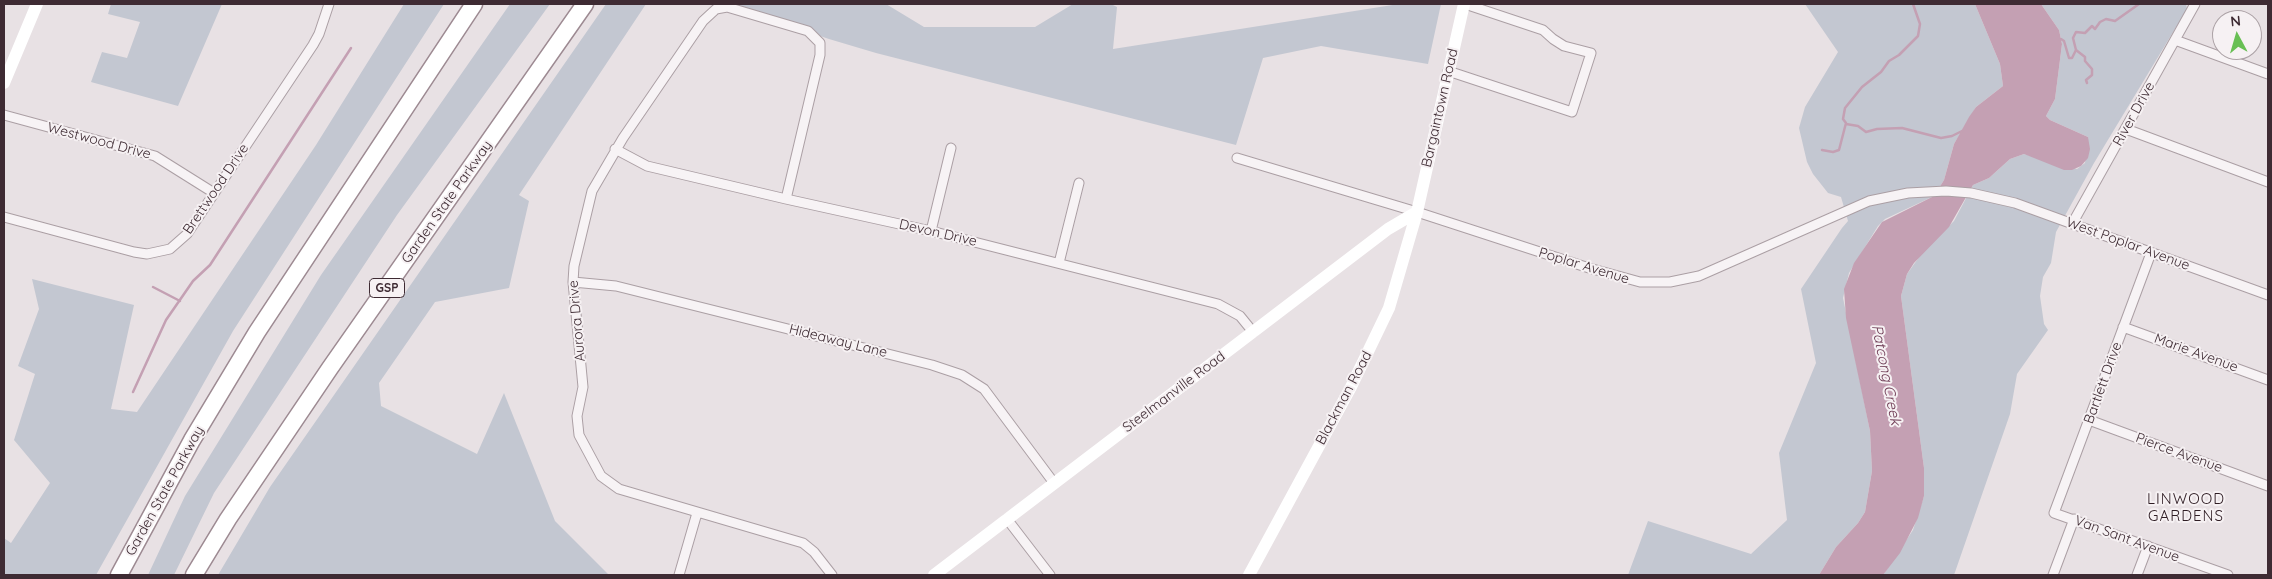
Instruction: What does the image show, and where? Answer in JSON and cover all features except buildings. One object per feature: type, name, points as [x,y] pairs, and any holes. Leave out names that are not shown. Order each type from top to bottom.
[{"type":"highway","name":"Garden State Parkway","points":[[119,575],[192,440],[257,332],[474,4]]},
{"type":"highway","name":"Garden State Parkway","points":[[194,575],[228,518],[330,368],[585,4]]},
{"type":"main road","points":[[4,83],[37,4]]},
{"type":"main road","name":"Bargaintown Road","points":[[1417,212],[1465,4]]},
{"type":"main road","name":"Steelmanville Road","points":[[934,575],[1388,229],[1417,212]]},
{"type":"main road","name":"Blackman Road","points":[[1249,575],[1377,336],[1396,289],[1417,212]]},
{"type":"street","name":"Brettwood Drive","points":[[4,217],[147,254],[170,249],[180,243],[313,45],[323,24],[329,4]]},
{"type":"street","points":[[1448,71],[1572,112],[1591,54],[1564,46],[1553,40],[1543,30],[1465,4]]},
{"type":"street","name":"River Drive","points":[[2072,224],[2195,4]]},
{"type":"street","name":"Aurora Drive","points":[[786,199],[820,55],[820,43],[808,31],[728,8],[716,9],[703,21],[615,149],[592,191],[574,266],[573,282],[583,387],[577,416],[579,435],[601,476],[619,489],[803,544],[814,552],[832,575]]},
{"type":"street","points":[[2175,40],[2268,74]]},
{"type":"street","name":"Westwood Drive","points":[[4,115],[155,156],[214,193]]},
{"type":"street","points":[[2126,129],[2268,182]]},
{"type":"street","points":[[932,231],[951,148]]},
{"type":"street","name":"Devon Drive","points":[[615,149],[647,166],[932,231],[1218,304],[1240,316],[1253,332]]},
{"type":"street","name":"Poplar Avenue","points":[[1237,158],[1417,212],[1614,276],[1654,283],[1680,281],[1699,276],[1849,209],[1876,200],[1908,193],[1956,191],[1988,196]]},
{"type":"street","points":[[1059,263],[1079,183]]},
{"type":"street","name":"West Poplar Avenue","points":[[1988,196],[2015,203],[2268,295]]},
{"type":"street","name":"Bartlett Drive","points":[[2054,512],[2151,253]]},
{"type":"street","name":"Hideaway Lane","points":[[573,282],[625,288],[932,364],[962,375],[984,389],[1054,483]]},
{"type":"street","name":"Marie Avenue","points":[[2123,327],[2268,380]]},
{"type":"street","name":"Pierce Avenue","points":[[2089,420],[2268,486]]},
{"type":"street","name":"Van Sant Avenue","points":[[2054,512],[2228,575]]},
{"type":"street","points":[[678,575],[697,513]]},
{"type":"street","points":[[1007,519],[1050,575]]},
{"type":"street","points":[[2053,575],[2074,519]]},
{"type":"street","points":[[2137,575],[2148,546]]},
{"type":"shaded area","points":[[111,4],[222,4],[178,106],[91,82],[102,52],[127,58],[140,22],[108,14]]},
{"type":"shaded area","points":[[404,4],[444,4],[233,331],[96,575],[4,575],[4,538],[11,543],[50,483],[14,440],[35,374],[18,366],[39,309],[32,279],[134,305],[111,409],[137,412],[316,145]]},
{"type":"shaded area","points":[[510,4],[550,4],[397,215],[214,493],[174,575],[148,575],[185,496],[321,275]]},
{"type":"shaded area","points":[[606,4],[646,4],[519,195],[529,201],[509,288],[435,302],[379,383],[381,406],[477,454],[504,393],[555,521],[609,575],[218,575],[270,487]]},
{"type":"shaded area","points":[[725,4],[886,4],[924,27],[1035,27],[1073,4],[1111,4],[1117,7],[1113,49],[1399,4],[1441,4],[1428,64],[1321,46],[1263,58],[1236,145],[876,53]]},
{"type":"shaded area","points":[[1805,4],[1975,4],[2000,64],[2003,86],[1976,107],[1954,144],[1944,180],[1934,196],[1885,219],[1878,226],[1849,273],[1843,298],[1870,431],[1872,471],[1865,512],[1858,523],[1836,547],[1819,575],[1628,575],[1648,521],[1751,554],[1787,520],[1779,453],[1816,363],[1801,289],[1848,221],[1841,197],[1828,193],[1813,174],[1807,162],[1799,128],[1805,107],[1838,52]]},
{"type":"shaded area","points":[[2041,4],[2186,4],[2187,9],[2094,163],[2056,232],[2051,263],[2043,277],[2040,296],[2044,324],[2048,330],[2017,374],[2010,414],[1954,575],[1883,575],[1913,530],[1924,496],[1924,468],[1901,296],[1907,274],[1922,253],[1954,221],[1973,185],[1989,178],[2010,159],[2024,154],[2077,169],[2085,163],[2088,137],[2050,120],[2046,116],[2055,99],[2062,44],[2059,30]]},
{"type":"water","name":"Patcong Creek","points":[[1975,4],[2041,4],[2059,30],[2062,44],[2055,99],[2046,116],[2050,120],[2088,137],[2090,149],[2088,158],[2081,166],[2072,170],[2064,170],[2024,154],[2010,159],[1989,178],[1973,185],[1949,227],[1914,263],[1907,274],[1901,296],[1924,468],[1924,496],[1918,518],[1900,553],[1883,575],[1819,575],[1836,547],[1858,523],[1865,512],[1872,471],[1870,431],[1846,318],[1844,289],[1854,263],[1882,222],[1934,196],[1944,180],[1954,144],[1969,117],[1976,107],[2003,86],[2000,64]]},
{"type":"waterway","points":[[1822,150],[1833,152],[1839,150],[1846,123],[1843,119],[1845,108],[1862,87],[1881,72],[1889,61],[1899,55],[1918,36],[1920,24],[1913,4]]},
{"type":"waterway","points":[[2061,39],[2064,41],[2069,58],[2072,58],[2076,50],[2073,38],[2076,32],[2085,33],[2092,26],[2095,29],[2100,22],[2106,19],[2115,21],[2139,4]]},
{"type":"waterway","points":[[133,392],[166,320],[193,281],[210,265],[351,48]]},
{"type":"waterway","points":[[2076,50],[2085,57],[2085,61],[2092,69],[2092,75],[2086,80],[2087,83]]},
{"type":"waterway","points":[[1846,124],[1858,126],[1866,132],[1877,129],[1902,128],[1941,138],[1952,136],[1962,131]]},
{"type":"waterway","points":[[153,287],[180,301]]},
{"type":"district","name":"LINWOOD GARDENS","points":[[2186,508]]}]
